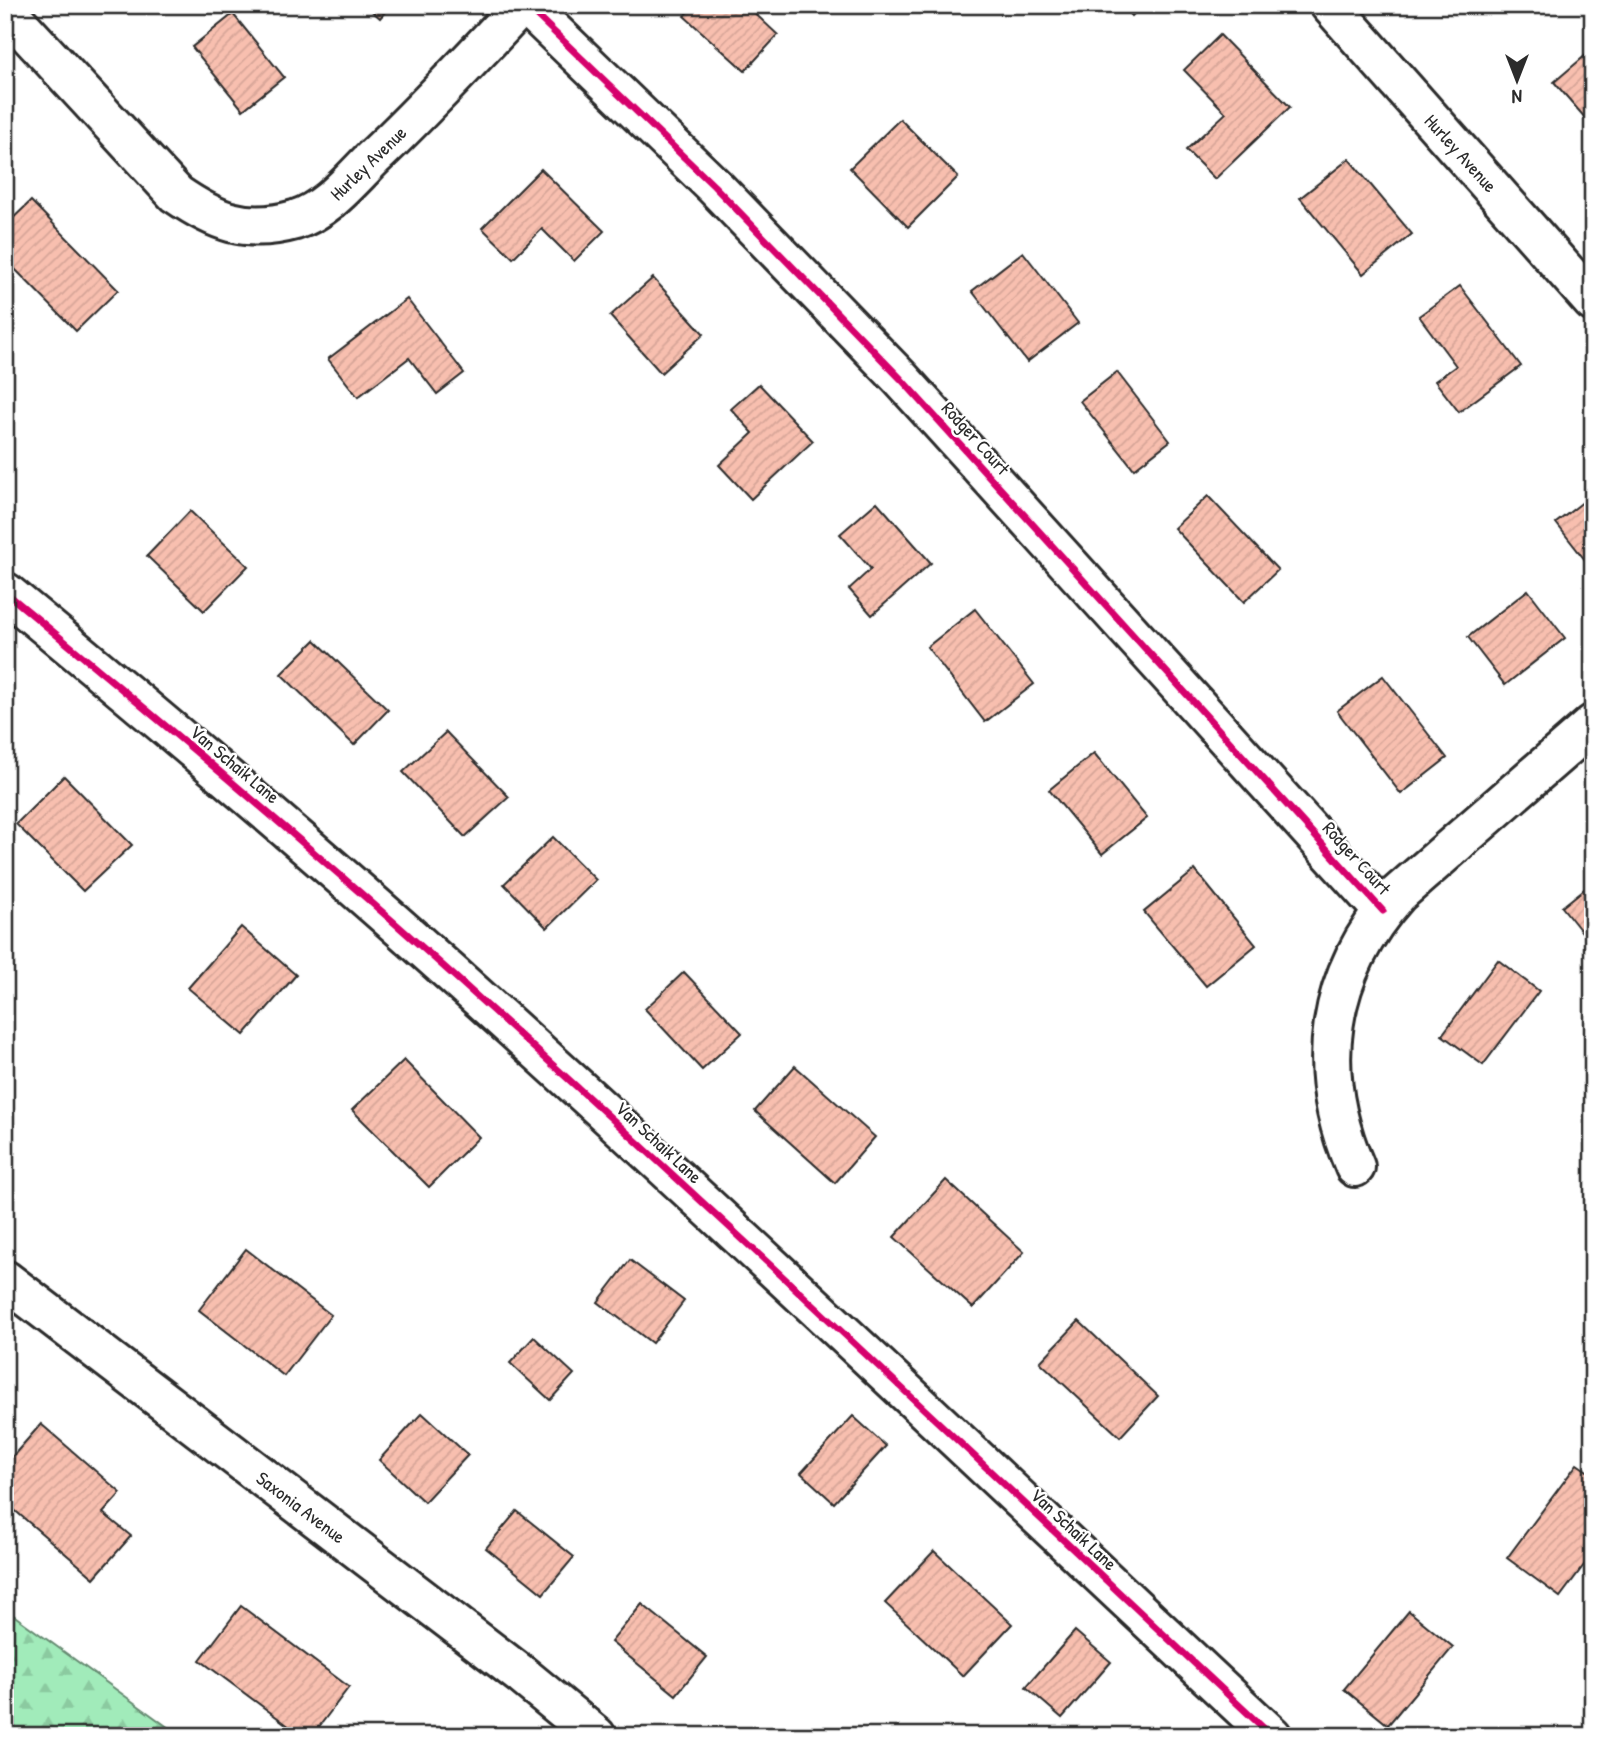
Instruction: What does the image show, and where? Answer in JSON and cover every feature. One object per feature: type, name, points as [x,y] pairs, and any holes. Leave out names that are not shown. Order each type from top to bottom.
[{"type":"street","name":"Hurley Avenue","points":[[5,9],[176,194],[214,217],[235,224],[265,226],[297,219],[326,204],[410,123],[524,5]]},
{"type":"street","name":"Rodger Court","points":[[524,5],[714,186],[901,379],[1383,911],[1398,894],[1593,724]]},
{"type":"street","name":"Hurley Avenue","points":[[1330,5],[1593,302]]},
{"type":"street","name":"Van Schaik Lane","points":[[5,592],[288,830],[480,999],[1272,1736]]},
{"type":"street","points":[[1355,1167],[1343,1139],[1332,1091],[1330,1046],[1337,1002],[1355,953],[1383,911]]},
{"type":"street","name":"Saxonia Avenue","points":[[5,1280],[523,1676],[596,1736]]},
{"type":"green space","points":[[5,1609],[180,1736],[5,1736]]},
{"type":"building","points":[[365,5],[391,5],[380,18]]},
{"type":"building","points":[[694,5],[746,5],[778,35],[745,71],[684,16]]},
{"type":"building","points":[[1122,5],[1142,5],[1132,16]]},
{"type":"building","points":[[233,14],[284,77],[243,110],[192,47]]},
{"type":"building","points":[[1220,35],[1290,107],[1215,179],[1186,150],[1226,113],[1184,70]]},
{"type":"building","points":[[1593,49],[1593,127],[1554,82]]},
{"type":"building","points":[[900,119],[958,177],[908,227],[850,168]]},
{"type":"building","points":[[1349,159],[1412,234],[1363,274],[1300,198]]},
{"type":"building","points":[[541,169],[604,231],[574,261],[542,229],[513,258],[482,228]]},
{"type":"building","points":[[31,201],[118,290],[76,331],[5,259],[5,226]]},
{"type":"building","points":[[1023,252],[1078,323],[1027,362],[972,291]]},
{"type":"building","points":[[653,278],[704,334],[661,373],[610,316]]},
{"type":"building","points":[[1460,286],[1521,366],[1459,412],[1435,381],[1456,366],[1419,316]]},
{"type":"building","points":[[407,299],[464,373],[437,394],[409,358],[358,397],[328,359]]},
{"type":"building","points":[[1117,372],[1170,441],[1134,469],[1080,401]]},
{"type":"building","points":[[759,384],[813,441],[751,499],[719,465],[753,433],[731,409]]},
{"type":"building","points":[[1593,494],[1593,570],[1556,523]]},
{"type":"building","points":[[1208,496],[1278,570],[1244,602],[1174,528]]},
{"type":"building","points":[[877,502],[931,563],[872,615],[849,589],[871,569],[840,534]]},
{"type":"building","points":[[190,511],[248,566],[204,611],[147,556]]},
{"type":"building","points":[[1528,590],[1565,638],[1505,685],[1468,637]]},
{"type":"building","points":[[975,609],[1034,684],[985,722],[927,647]]},
{"type":"building","points":[[315,640],[388,710],[354,745],[281,674]]},
{"type":"building","points":[[1383,676],[1447,758],[1401,794],[1337,711]]},
{"type":"building","points":[[446,732],[509,797],[465,837],[403,772]]},
{"type":"building","points":[[1094,753],[1147,818],[1102,854],[1049,790]]},
{"type":"building","points":[[64,776],[132,845],[83,891],[16,824]]},
{"type":"building","points":[[553,837],[596,880],[547,928],[504,884]]},
{"type":"building","points":[[1195,870],[1256,945],[1206,986],[1144,912]]},
{"type":"building","points":[[1593,882],[1593,946],[1562,907]]},
{"type":"building","points":[[241,927],[296,975],[244,1035],[188,988]]},
{"type":"building","points":[[1498,960],[1539,991],[1483,1065],[1442,1035]]},
{"type":"building","points":[[684,972],[742,1033],[702,1070],[645,1009]]},
{"type":"building","points":[[404,1060],[479,1137],[429,1187],[352,1110]]},
{"type":"building","points":[[795,1066],[875,1137],[835,1183],[755,1111]]},
{"type":"building","points":[[946,1180],[1024,1252],[973,1308],[894,1237]]},
{"type":"building","points":[[246,1249],[331,1315],[284,1376],[199,1310]]},
{"type":"building","points":[[630,1260],[684,1301],[652,1343],[598,1302]]},
{"type":"building","points":[[1079,1321],[1158,1396],[1120,1437],[1040,1362]]},
{"type":"building","points":[[534,1337],[574,1374],[550,1400],[510,1363]]},
{"type":"building","points":[[422,1413],[468,1455],[424,1502],[379,1460]]},
{"type":"building","points":[[853,1416],[886,1446],[834,1503],[801,1473]]},
{"type":"building","points":[[41,1424],[121,1493],[103,1513],[131,1536],[94,1578],[5,1502],[5,1465]]},
{"type":"building","points":[[1577,1464],[1593,1475],[1593,1553],[1560,1597],[1507,1558]]},
{"type":"building","points":[[517,1511],[574,1557],[543,1594],[486,1548]]},
{"type":"building","points":[[934,1551],[1012,1624],[963,1676],[885,1603]]},
{"type":"building","points":[[642,1604],[707,1657],[676,1695],[611,1642]]},
{"type":"building","points":[[241,1606],[349,1687],[312,1736],[302,1736],[200,1660]]},
{"type":"building","points":[[1409,1611],[1453,1647],[1388,1725],[1344,1689]]},
{"type":"building","points":[[1075,1631],[1111,1662],[1062,1718],[1026,1687]]},
{"type":"cycle path","points":[[526,5],[714,186],[901,379],[1383,911]]},
{"type":"cycle path","points":[[5,592],[245,793],[481,1000],[780,1274],[1272,1736]]}]
